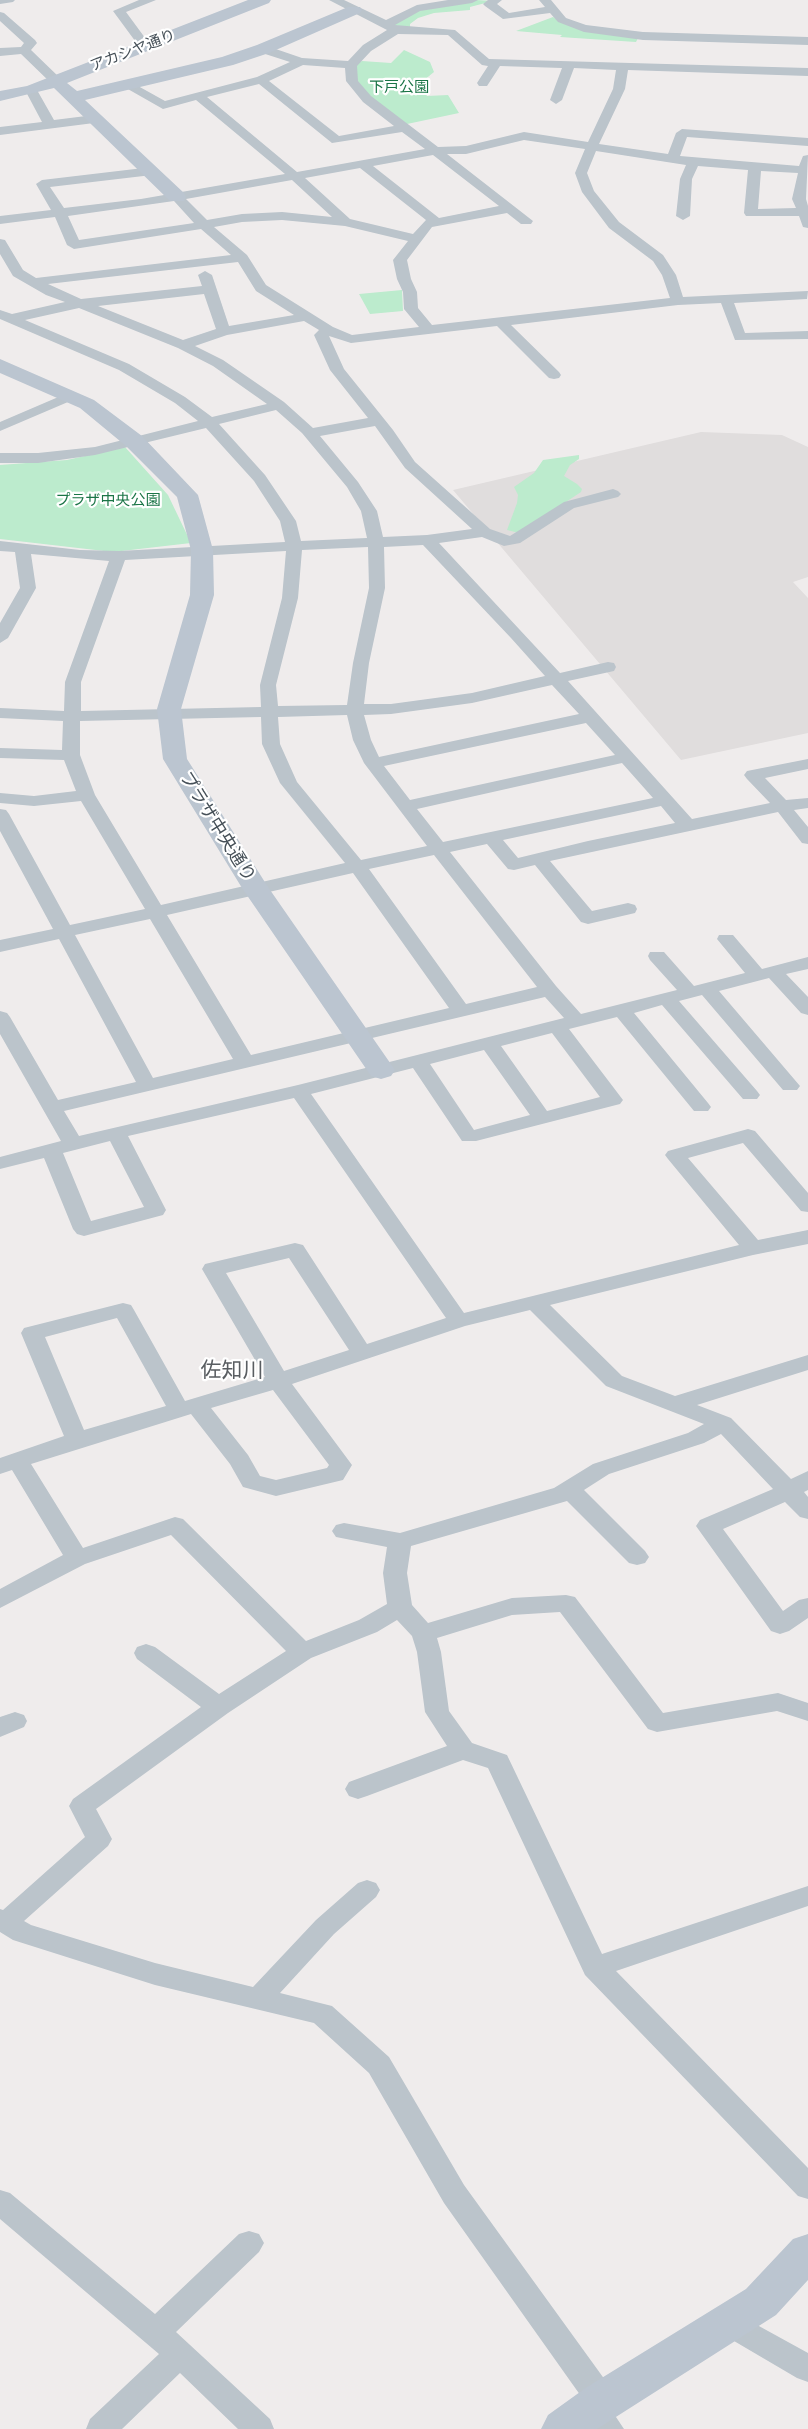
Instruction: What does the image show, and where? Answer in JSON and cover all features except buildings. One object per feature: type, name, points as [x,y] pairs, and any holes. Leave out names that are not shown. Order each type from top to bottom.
[{"type":"street","points":[[0,1],[9,0]]},
{"type":"street","points":[[145,46],[119,11],[150,0]]},
{"type":"street","name":"アカシヤ通り","points":[[0,96],[31,90],[56,81],[263,0]]},
{"type":"street","points":[[335,0],[391,28],[451,32],[486,62],[808,72]]},
{"type":"street","points":[[471,0],[417,8],[391,28],[351,65],[352,81],[367,99],[526,221]]},
{"type":"street","points":[[496,0],[489,4],[507,17],[548,4],[562,20],[623,34],[808,41]]},
{"type":"street","points":[[75,97],[227,61],[264,49],[354,10]]},
{"type":"street","points":[[0,15],[31,43],[24,50],[0,52]]},
{"type":"street","points":[[264,49],[301,61],[351,65]]},
{"type":"street","points":[[24,50],[75,97],[94,119],[152,171],[204,225],[242,258],[261,288],[305,317],[328,330],[351,339],[678,301],[808,293]]},
{"type":"street","points":[[125,84],[163,105],[261,81],[301,61]]},
{"type":"street","points":[[483,83],[496,63]]},
{"type":"street","points":[[556,100],[569,65]]},
{"type":"street","points":[[622,67],[619,89],[591,146],[581,173],[588,192],[614,225],[658,258],[669,275],[678,301]]},
{"type":"street","points":[[261,81],[336,140],[404,128]]},
{"type":"street","points":[[31,90],[50,125]]},
{"type":"street","points":[[198,96],[295,176],[345,222]]},
{"type":"street","points":[[0,131],[94,119]]},
{"type":"street","points":[[673,159],[682,133],[803,170]]},
{"type":"street","points":[[0,220],[177,197],[436,152],[466,150],[524,136],[694,162],[751,155],[808,141]]},
{"type":"street","points":[[751,155],[751,213],[803,203]]},
{"type":"street","points":[[808,155],[803,170],[803,203],[808,225]]},
{"type":"street","points":[[683,216],[686,179],[694,162]]},
{"type":"street","points":[[363,164],[435,221]]},
{"type":"street","points":[[152,171],[42,184],[60,213],[74,245],[242,218],[282,216],[345,222],[415,239]]},
{"type":"street","points":[[429,330],[411,309],[410,292],[404,279],[400,260],[428,224],[510,208]]},
{"type":"street","points":[[0,243],[18,273],[33,282],[77,304],[183,345],[218,363],[279,405],[309,433],[353,485],[369,511],[376,543],[377,588],[361,663],[355,711],[362,740],[373,763],[549,990],[577,1021]]},
{"type":"street","points":[[33,282],[242,258]]},
{"type":"street","points":[[203,262],[208,289],[224,331]]},
{"type":"street","points":[[3,318],[77,304],[208,289]]},
{"type":"street","points":[[726,299],[740,337],[808,335]]},
{"type":"street","points":[[183,345],[224,331],[305,317]]},
{"type":"street","points":[[3,318],[124,367],[180,400],[209,422],[260,478],[288,521],[294,546],[290,598],[268,685],[271,744],[289,783],[357,866],[460,1009]]},
{"type":"street","points":[[501,321],[554,375]]},
{"type":"street","points":[[328,330],[321,335],[337,370],[410,465],[484,532],[504,541],[514,540],[569,505],[613,494]]},
{"type":"street","name":"プラザ中央通り","points":[[3,370],[87,404],[134,441],[187,495],[202,550],[202,595],[169,713],[175,759],[255,888],[381,1070]]},
{"type":"street","points":[[0,427],[70,396]]},
{"type":"street","points":[[0,458],[38,458],[95,450],[279,405]]},
{"type":"street","points":[[309,433],[378,421]]},
{"type":"street","points":[[0,546],[80,555],[119,556],[427,540],[484,532]]},
{"type":"street","points":[[427,540],[556,678],[687,825]]},
{"type":"street","points":[[0,638],[28,588],[22,549]]},
{"type":"street","points":[[119,556],[73,682],[71,755],[86,795],[245,1062]]},
{"type":"street","points":[[0,713],[71,716],[391,709],[472,698],[608,667]]},
{"type":"street","points":[[373,763],[590,717]]},
{"type":"street","points":[[0,753],[71,755]]},
{"type":"street","points":[[407,806],[627,757]]},
{"type":"street","points":[[808,764],[753,774],[808,839]]},
{"type":"street","points":[[0,798],[34,801],[86,795]]},
{"type":"street","points":[[0,946],[255,888],[666,800]]},
{"type":"street","points":[[491,837],[514,866],[687,825],[808,803]]},
{"type":"street","points":[[0,814],[148,1086]]},
{"type":"street","points":[[539,859],[588,918],[628,909]]},
{"type":"street","points":[[726,939],[808,1009]]},
{"type":"street","points":[[657,956],[699,991],[790,1086]]},
{"type":"street","points":[[0,1163],[808,963]]},
{"type":"street","points":[[51,1108],[460,1009],[549,990]]},
{"type":"street","points":[[666,999],[750,1095]]},
{"type":"street","points":[[622,1010],[700,1107]]},
{"type":"street","points":[[0,1017],[73,1144]]},
{"type":"street","points":[[418,1061],[469,1137],[613,1100],[556,1026]]},
{"type":"street","points":[[489,1043],[542,1118]]},
{"type":"street","points":[[298,1091],[459,1322]]},
{"type":"street","points":[[51,1150],[84,1228],[156,1210],[116,1133]]},
{"type":"street","points":[[753,1248],[675,1155],[748,1135],[808,1206]]},
{"type":"street","points":[[76,1558],[9,1463],[77,1440],[278,1381],[459,1322],[533,1301],[808,1237]]},
{"type":"street","points":[[77,1440],[32,1333],[123,1310],[188,1408],[240,1460],[251,1481],[276,1488],[335,1474],[341,1465],[278,1381],[213,1269],[295,1250],[362,1353]]},
{"type":"street","points":[[533,1301],[614,1381],[723,1424],[799,1485],[808,1511]]},
{"type":"street","points":[[674,1404],[808,1362]]},
{"type":"street","points":[[344,1531],[400,1541],[562,1494],[601,1469],[696,1438],[723,1424]]},
{"type":"street","points":[[799,1485],[708,1527],[780,1625],[808,1606]]},
{"type":"street","points":[[569,1490],[638,1557]]},
{"type":"street","points":[[0,1600],[76,1558],[175,1524],[302,1652]]},
{"type":"street","points":[[400,1541],[395,1573],[400,1608],[423,1633],[429,1652],[437,1712],[464,1750],[498,1762],[595,1967],[808,2187]]},
{"type":"street","points":[[423,1633],[512,1607],[566,1603],[657,1723],[778,1702],[808,1712]]},
{"type":"street","points":[[400,1608],[368,1626],[302,1652],[219,1707],[82,1806],[99,1839],[3,1921],[21,1933],[155,1974],[322,2014],[379,2064],[454,2194],[591,2417],[728,2322],[761,2302],[808,2252]]},
{"type":"street","points":[[146,1653],[219,1707]]},
{"type":"street","points":[[358,1789],[464,1750]]},
{"type":"street","points":[[258,1998],[325,1927],[367,1890]]},
{"type":"street","points":[[595,1967],[808,1896]]},
{"type":"street","points":[[0,2202],[180,2353],[259,2429]]},
{"type":"street","points":[[156,2332],[249,2243]]},
{"type":"street","points":[[728,2322],[808,2369]]},
{"type":"street","points":[[101,2429],[180,2353]]},
{"type":"shaded area","points":[[701,432],[782,435],[808,447],[808,577],[793,582],[808,598],[808,733],[681,760],[453,490]]},
{"type":"green space","points":[[476,0],[493,1],[470,7],[470,10],[434,13],[418,18],[410,24],[410,27],[390,25],[421,9]]},
{"type":"green space","points":[[553,17],[638,38],[636,42],[560,37],[562,35],[516,31]]},
{"type":"green space","name":"下戸公園","points":[[404,50],[430,62],[434,72],[423,81],[427,96],[448,95],[459,113],[407,124],[370,99],[356,81],[354,65],[362,61],[391,63]]},
{"type":"green space","points":[[402,290],[403,311],[370,314],[359,294]]},
{"type":"green space","name":"プラザ中央公園","points":[[125,447],[168,495],[191,543],[113,552],[0,539],[0,465],[67,460]]},
{"type":"green space","points":[[579,455],[579,459],[570,465],[564,476],[577,484],[582,489],[581,492],[519,533],[507,530],[517,503],[518,495],[514,487],[534,473],[543,460]]},
{"type":"district","name":"佐知川","points":[[232,1371]]}]
